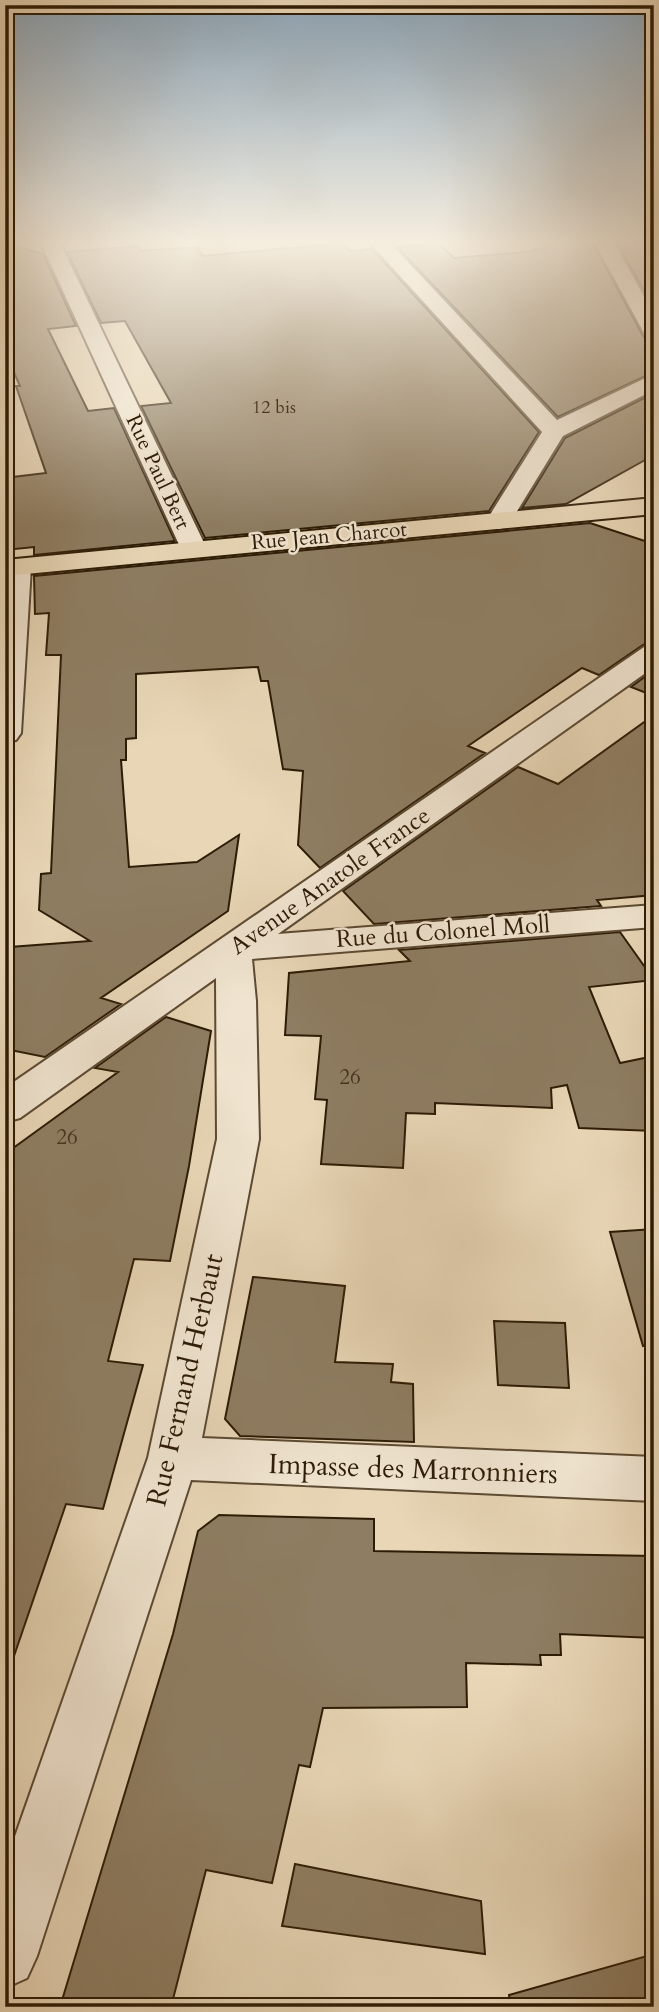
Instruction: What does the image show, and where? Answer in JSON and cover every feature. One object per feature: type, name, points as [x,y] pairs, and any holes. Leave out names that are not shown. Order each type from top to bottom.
[{"type":"main road","name":"Rue Jean Charcot","points":[[11,567],[654,506]]},
{"type":"street","name":"Rue Paul Bert","points":[[94,337],[194,549]]},
{"type":"street","points":[[466,337],[554,431]]},
{"type":"street","points":[[499,521],[554,431],[654,381]]},
{"type":"street","points":[[5,733],[11,567]]},
{"type":"street","name":"Avenue Anatole France","points":[[8,1101],[233,950],[654,653]]},
{"type":"street","name":"Rue du Colonel Moll","points":[[233,950],[650,922]]},
{"type":"street","name":"Rue Fernand Herbaut","points":[[5,1956],[173,1458],[238,1139],[237,1001],[233,950]]},
{"type":"street","name":"Impasse des Marronniers","points":[[173,1458],[654,1479]]},
{"type":"building","points":[[5,337],[52,337],[88,411],[114,408],[175,541],[34,555],[34,547],[5,550],[5,478],[46,473],[16,386],[20,386],[5,352]]},
{"type":"building","points":[[134,337],[452,337],[539,432],[489,511],[205,538],[141,406],[171,403]]},
{"type":"building","points":[[482,337],[644,337],[654,341],[654,372],[558,417]]},
{"type":"building","points":[[654,393],[654,455],[566,504],[522,508],[565,438]]},
{"type":"building","points":[[590,523],[654,544],[654,642],[643,645],[599,675],[582,668],[468,746],[485,753],[320,868],[298,845],[303,771],[283,769],[268,681],[261,681],[258,667],[136,674],[136,738],[126,739],[126,760],[121,760],[129,867],[197,862],[239,835],[228,911],[101,998],[121,1004],[45,1057],[5,1049],[10,947],[90,941],[39,910],[41,874],[51,873],[61,655],[46,655],[49,613],[35,614],[34,576]]},
{"type":"building","points":[[654,670],[654,696],[631,687]]},
{"type":"building","points":[[654,715],[654,895],[597,900],[601,906],[374,924],[343,891],[518,767],[558,784]]},
{"type":"building","points":[[620,932],[654,980],[589,987],[620,1063],[654,1056],[654,1131],[579,1128],[567,1085],[551,1088],[552,1108],[435,1103],[435,1114],[406,1113],[403,1168],[321,1164],[327,1100],[315,1099],[321,1036],[285,1035],[289,973],[410,961],[399,950]]},
{"type":"building","points":[[166,1017],[211,1031],[170,1261],[134,1259],[108,1361],[143,1365],[103,1509],[66,1504],[13,1659],[5,1658],[5,1154],[118,1072],[95,1068]]},
{"type":"building","points":[[654,1229],[654,1344],[643,1346],[610,1232]]},
{"type":"building","points":[[253,1277],[345,1286],[335,1362],[393,1364],[391,1382],[413,1384],[414,1442],[240,1436],[225,1419]]},
{"type":"building","points":[[494,1321],[565,1323],[569,1388],[498,1385]]},
{"type":"building","points":[[219,1515],[374,1519],[374,1551],[654,1556],[654,1638],[560,1634],[561,1655],[540,1655],[541,1665],[466,1663],[467,1707],[323,1708],[310,1767],[299,1765],[272,1883],[206,1870],[171,2007],[60,2007],[173,1634],[198,1531]]},
{"type":"building","points":[[295,1864],[481,1901],[485,1954],[282,1926]]},
{"type":"building","points":[[654,1954],[654,2007],[511,2007],[509,1995]]}]
